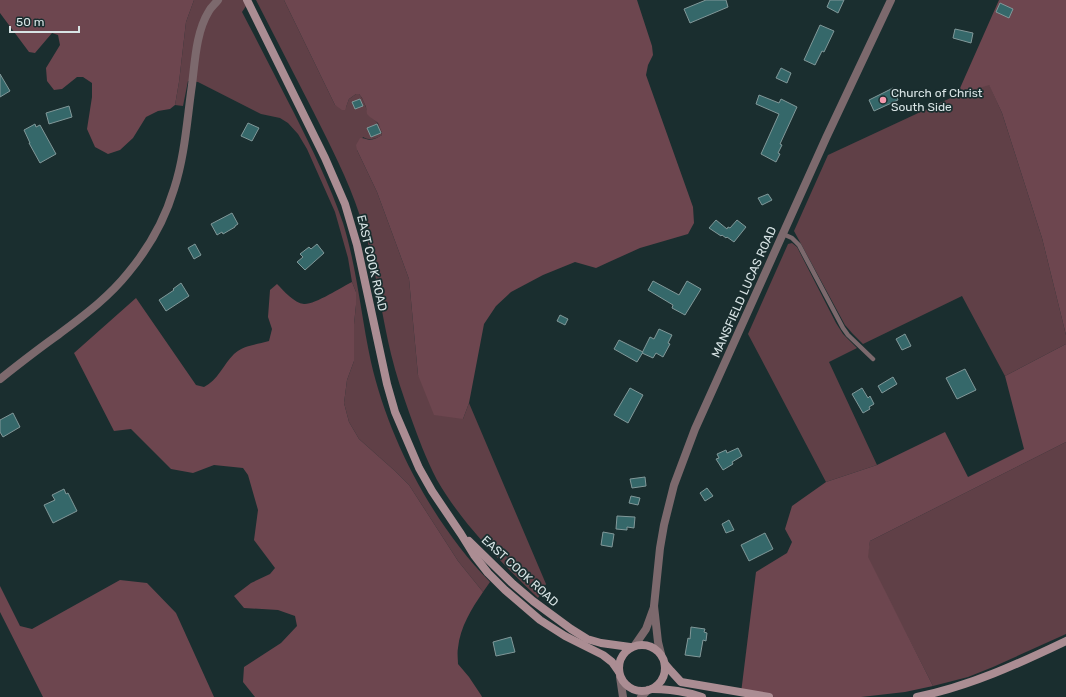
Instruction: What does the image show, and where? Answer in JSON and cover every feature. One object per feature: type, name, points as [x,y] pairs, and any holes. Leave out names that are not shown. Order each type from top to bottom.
[{"type":"main road","name":"EAST COOK ROAD","points":[[247,0],[325,158],[345,204],[353,227],[359,252],[387,384],[400,424],[419,468],[474,556],[488,573],[540,620],[565,636],[603,655],[612,662],[619,674]]},
{"type":"main road","name":"EAST COOK ROAD","points":[[461,534],[518,589],[571,629],[587,639],[601,643],[632,646]]},
{"type":"main road","points":[[917,697],[949,689],[999,672],[1066,641]]},
{"type":"main road","points":[[702,697],[684,691],[668,689],[642,691],[635,690],[624,683],[619,674],[619,664],[621,658],[632,646],[642,644],[650,646],[661,654],[665,663],[681,682],[769,697]]},
{"type":"main road","points":[[650,690],[663,678],[665,663]]},
{"type":"street","points":[[0,379],[84,315],[106,296],[128,273],[155,233],[172,196],[180,169],[200,33],[209,10],[218,0]]},
{"type":"street","name":"MANSFIELD LUCAS ROAD","points":[[661,654],[658,642],[654,606],[664,525],[679,470],[695,429],[826,138],[891,0]]},
{"type":"street","name":"MANSFIELD LUCAS ROAD","points":[[632,646],[646,629],[654,606]]},
{"type":"street","points":[[619,674],[623,697]]},
{"type":"street","points":[[641,697],[650,690]]},
{"type":"lane","points":[[783,234],[792,238],[798,245],[848,335],[873,359]]},
{"type":"shaded area","points":[[0,0],[194,0],[186,22],[175,105],[170,109],[158,111],[146,117],[133,138],[120,150],[108,154],[95,147],[87,129],[92,97],[92,83],[83,77],[77,77],[62,89],[54,90],[47,81],[46,68],[60,45],[58,35],[52,33],[35,53],[29,52],[0,13]]},
{"type":"shaded area","points":[[194,0],[250,0],[242,12],[314,154],[343,223],[352,257],[371,362],[389,422],[416,480],[432,508],[450,535],[490,582],[483,592],[458,561],[409,485],[359,439],[349,422],[344,403],[347,380],[354,361],[356,292],[352,282],[348,258],[335,212],[307,149],[298,134],[288,123],[280,118],[261,114],[198,82],[188,81],[183,106],[175,105],[186,22]]},
{"type":"shaded area","points":[[256,0],[284,0],[335,105],[346,107],[349,99],[356,94],[359,94],[364,101],[368,114],[380,128],[382,135],[373,139],[363,137],[357,150],[377,192],[409,279],[418,375],[463,419],[469,403],[546,584],[538,598],[497,557],[471,528],[447,497],[433,472],[416,431],[395,370],[370,250],[355,202],[332,149]]},
{"type":"shaded area","points":[[284,0],[637,0],[652,46],[653,55],[648,65],[646,75],[693,207],[694,223],[688,234],[640,248],[596,268],[575,262],[543,275],[511,292],[496,306],[484,324],[469,403],[463,419],[434,415],[418,375],[409,279],[377,192],[356,145],[360,138],[368,140],[382,135],[382,133],[378,123],[367,114],[366,107],[359,94],[356,94],[349,99],[345,110],[342,110],[335,105]]},
{"type":"shaded area","points":[[999,0],[1066,0],[1066,335],[1042,238],[1002,113],[989,85],[957,95]]},
{"type":"shaded area","points":[[989,84],[1002,113],[1042,238],[1066,335],[1066,344],[1005,376],[962,296],[863,344],[845,325],[794,231],[828,155],[957,95]]},
{"type":"shaded area","points":[[792,243],[797,247],[836,323],[843,334],[857,348],[829,362],[877,465],[826,482],[748,334],[788,244]]},
{"type":"shaded area","points":[[352,282],[356,292],[354,361],[347,380],[344,403],[349,422],[359,439],[409,485],[458,561],[483,592],[464,625],[459,640],[458,652],[458,664],[469,677],[482,697],[255,697],[243,682],[244,667],[281,643],[297,626],[295,616],[278,610],[244,608],[234,596],[251,583],[270,574],[275,568],[254,540],[258,510],[248,475],[243,468],[214,465],[193,473],[171,469],[131,429],[114,431],[74,353],[136,298],[196,385],[204,387],[213,380],[230,358],[238,351],[246,347],[269,341],[272,329],[268,317],[270,290],[277,284],[293,299],[300,303],[309,304]]},
{"type":"shaded area","points":[[1066,344],[1066,442],[870,541],[868,557],[933,686],[905,692],[861,697],[774,697],[741,693],[756,572],[787,553],[792,542],[785,529],[792,506],[826,482],[877,465],[945,432],[968,477],[1024,449],[1005,376]]},
{"type":"shaded area","points":[[1066,442],[1066,634],[968,677],[933,686],[867,557],[870,541]]},
{"type":"shaded area","points":[[120,580],[147,583],[176,613],[214,697],[43,697],[0,612],[0,586],[20,626],[32,629]]},
{"type":"building","points":[[706,0],[726,0],[728,7],[690,23],[684,9]]},
{"type":"building","points":[[830,0],[844,0],[838,13],[827,7]]},
{"type":"building","points":[[1000,3],[1013,9],[1009,18],[996,12]]},
{"type":"building","points":[[820,25],[834,31],[824,52],[822,51],[815,65],[804,60]]},
{"type":"building","points":[[955,29],[973,33],[971,43],[953,38]]},
{"type":"building","points":[[781,68],[791,73],[787,83],[776,78]]},
{"type":"building","points":[[0,74],[10,91],[0,97]]},
{"type":"building","name":"Church of Christ South Side","points":[[893,88],[898,100],[874,111],[869,100]]},
{"type":"building","points":[[759,95],[779,103],[781,99],[797,107],[780,144],[782,145],[778,153],[780,154],[776,162],[761,154],[779,114],[756,104]]},
{"type":"building","points":[[360,99],[363,106],[355,109],[352,102]]},
{"type":"building","points":[[69,106],[72,117],[49,124],[46,113]]},
{"type":"building","points":[[248,123],[259,128],[252,141],[241,136]]},
{"type":"building","points":[[35,124],[36,127],[40,125],[56,154],[40,163],[24,130]]},
{"type":"building","points":[[377,124],[381,133],[371,137],[367,128]]},
{"type":"building","points":[[768,194],[772,200],[762,205],[758,198]]},
{"type":"building","points":[[232,213],[238,224],[223,234],[222,232],[217,235],[211,224]]},
{"type":"building","points":[[716,220],[727,229],[728,227],[730,228],[737,220],[746,227],[734,242],[709,228]]},
{"type":"building","points":[[195,244],[201,255],[194,259],[188,248]]},
{"type":"building","points":[[317,244],[324,253],[305,270],[297,262],[303,257],[300,254],[309,247],[311,249]]},
{"type":"building","points":[[653,281],[679,295],[687,281],[701,289],[685,315],[672,308],[673,305],[648,290]]},
{"type":"building","points":[[181,283],[189,296],[166,311],[159,300],[174,290],[173,289]]},
{"type":"building","points":[[560,315],[568,319],[565,325],[557,321]]},
{"type":"building","points":[[659,329],[672,335],[668,343],[670,344],[663,357],[656,353],[653,358],[642,353],[650,337],[654,339]]},
{"type":"building","points":[[905,334],[911,346],[902,350],[896,339]]},
{"type":"building","points":[[619,340],[643,352],[637,362],[614,349]]},
{"type":"building","points":[[965,369],[976,390],[957,399],[946,378]]},
{"type":"building","points":[[893,377],[897,384],[882,393],[878,386]]},
{"type":"building","points":[[630,388],[643,395],[628,423],[614,415]]},
{"type":"building","points":[[862,388],[868,398],[870,396],[874,404],[869,407],[870,409],[863,413],[852,394]]},
{"type":"building","points":[[13,413],[20,427],[3,437],[0,432],[0,420]]},
{"type":"building","points":[[738,448],[742,456],[723,470],[716,459],[719,458],[717,454],[726,450],[727,453]]},
{"type":"building","points":[[645,477],[646,486],[632,488],[630,479]]},
{"type":"building","points":[[707,488],[713,496],[705,501],[700,493]]},
{"type":"building","points":[[64,489],[66,494],[68,493],[77,511],[53,523],[44,505],[55,500],[52,495]]},
{"type":"building","points":[[631,496],[640,498],[638,505],[629,503]]},
{"type":"building","points":[[617,516],[635,517],[634,528],[627,527],[627,530],[616,529]]},
{"type":"building","points":[[729,520],[734,530],[726,533],[722,524]]},
{"type":"building","points":[[603,532],[614,534],[612,547],[601,545]]},
{"type":"building","points":[[765,533],[773,549],[749,561],[741,545]]},
{"type":"building","points":[[691,627],[705,629],[704,632],[707,633],[706,641],[703,640],[700,657],[685,655],[688,638],[690,639]]},
{"type":"building","points":[[511,637],[515,652],[496,656],[493,642]]},
{"type":"place","name":"Church of Christ South Side","points":[[883,100]]}]
